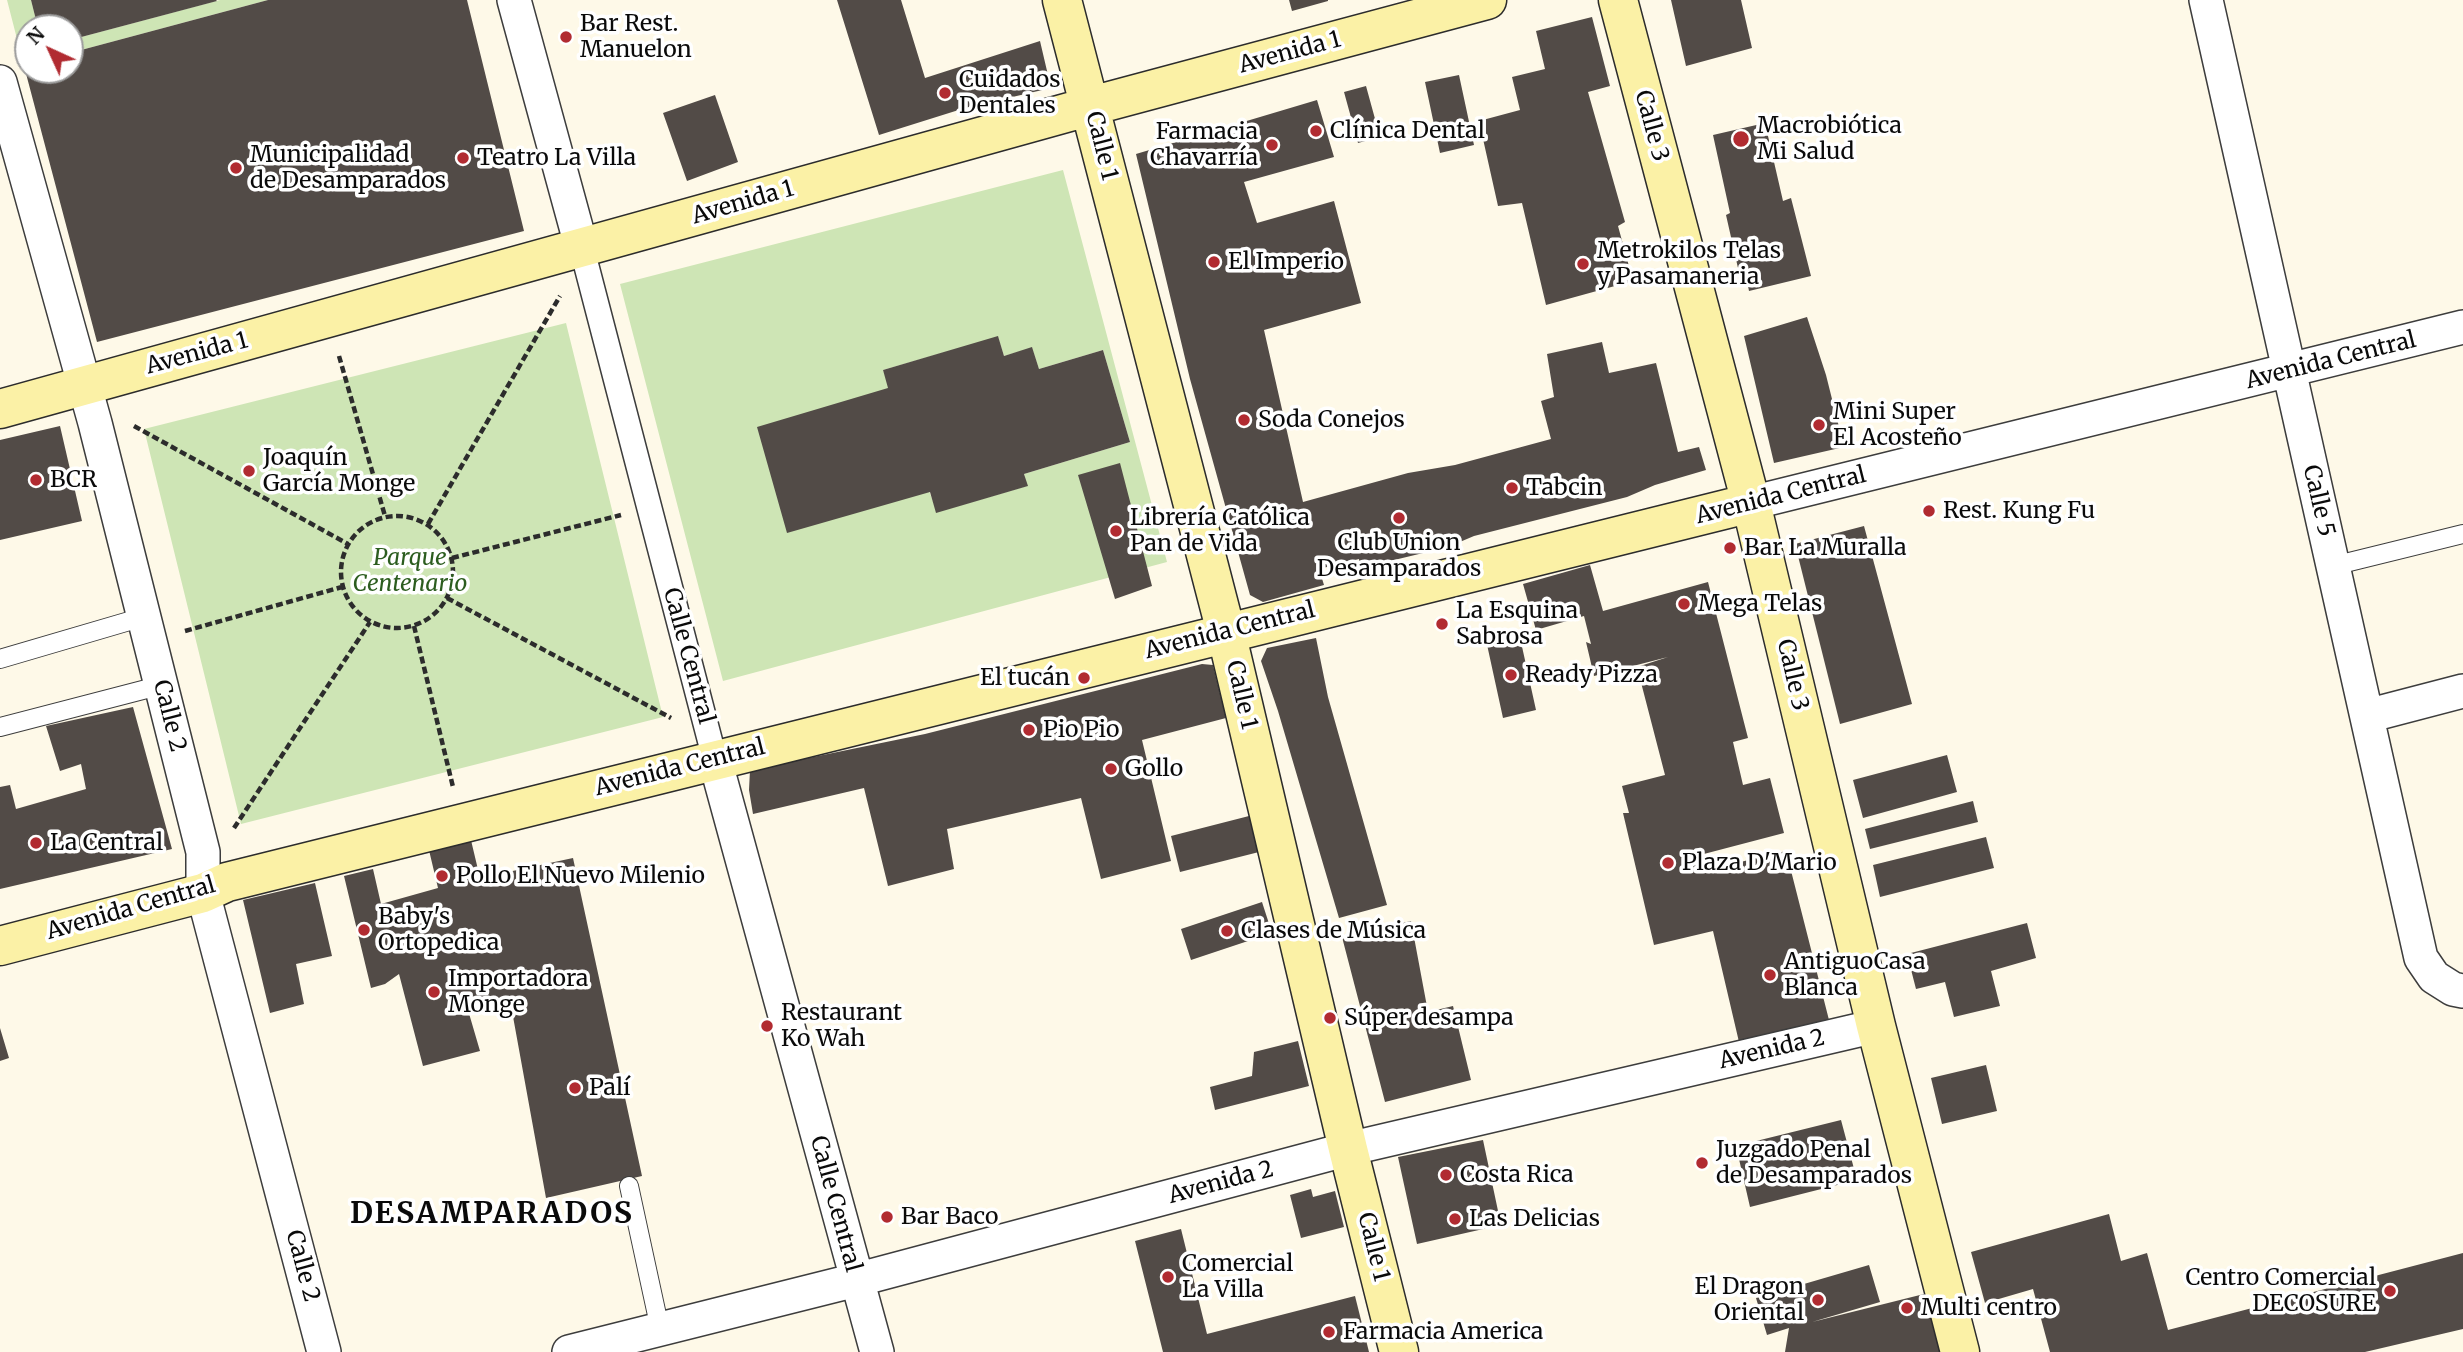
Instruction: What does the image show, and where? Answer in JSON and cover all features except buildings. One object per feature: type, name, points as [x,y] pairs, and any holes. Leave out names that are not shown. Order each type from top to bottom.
[{"type":"main road","name":"Calle 1","points":[[1062,0],[1226,632],[1348,1149],[1399,1352]]},
{"type":"main road","name":"Avenida 1","points":[[0,408],[1091,106],[1487,0]]},
{"type":"main road","name":"Calle 3","points":[[1618,0],[1751,503],[1875,1026],[1961,1352]]},
{"type":"main road","name":"Avenida Central","points":[[0,946],[203,893],[227,882],[1751,503]]},
{"type":"street","name":"Calle Central","points":[[514,0],[582,248],[715,760],[877,1352]]},
{"type":"street","name":"Calle 5","points":[[2206,0],[2421,958],[2434,977],[2458,990]]},
{"type":"street","name":"Calle 2","points":[[0,82],[85,385],[162,685],[203,852],[203,893],[324,1352]]},
{"type":"street","name":"Avenida Central","points":[[1751,503],[2463,327]]},
{"type":"street","points":[[2367,716],[2463,691]]},
{"type":"street","name":"Avenida 2","points":[[569,1352],[856,1280],[1348,1149],[1875,1026]]},
{"type":"lane","points":[[2333,566],[2463,534]]},
{"type":"lane","points":[[0,659],[143,617]]},
{"type":"lane","points":[[0,727],[162,685]]},
{"type":"lane","points":[[628,1186],[660,1329]]},
{"type":"path","points":[[428,524],[560,296]]},
{"type":"path","points":[[339,356],[384,516]]},
{"type":"path","points":[[133,425],[348,544]]},
{"type":"path","points":[[452,558],[622,515]]},
{"type":"path","points":[[384,516],[414,517],[428,524],[443,539],[452,558],[452,585],[447,598],[439,610],[414,626],[384,627],[370,622],[348,601],[342,587],[342,558],[348,544],[357,532],[384,516]]},
{"type":"path","points":[[183,632],[342,587]]},
{"type":"path","points":[[447,598],[682,724]]},
{"type":"path","points":[[228,838],[370,622]]},
{"type":"path","points":[[414,626],[453,788]]},
{"type":"green space","points":[[7,0],[31,0],[34,14],[14,14],[14,27]]},
{"type":"green space","points":[[220,0],[268,0],[84,49],[84,36]]},
{"type":"green space","points":[[1063,170],[1167,562],[723,681],[620,284]],"holes":[[[998,337],[1004,356],[1032,348],[1039,369],[1103,350],[1130,442],[1024,474],[1027,486],[937,512],[883,370]]]},
{"type":"green space","name":"Parque Centenario","points":[[566,323],[663,717],[241,824],[144,429]]},
{"type":"place","name":"Bar Rest. Manuelon","points":[[566,37]]},
{"type":"place","name":"Cuidados Dentales","points":[[945,93]]},
{"type":"place","name":"Clínica Dental","points":[[1316,131]]},
{"type":"place","name":"Macrobiótica Mi Salud","points":[[1741,139]]},
{"type":"place","name":"Farmacia Chavarría","points":[[1272,145]]},
{"type":"place","name":"Teatro La Villa","points":[[463,158]]},
{"type":"place","name":"Municipalidad de Desamparados","points":[[236,168]]},
{"type":"place","name":"El Imperio","points":[[1214,262]]},
{"type":"place","name":"Metrokilos Telas y Pasamaneria","points":[[1583,264]]},
{"type":"place","name":"Soda Conejos","points":[[1244,420]]},
{"type":"place","name":"Mini Super El Acosteño","points":[[1819,425]]},
{"type":"place","name":"Joaquín García Monge","points":[[249,471]]},
{"type":"place","name":"BCR","points":[[36,480]]},
{"type":"place","name":"Tabcin","points":[[1512,488]]},
{"type":"place","name":"Rest. Kung Fu","points":[[1929,511]]},
{"type":"place","name":"Club Union Desamparados","points":[[1399,518]]},
{"type":"place","name":"Librería Católica Pan de Vida","points":[[1116,531]]},
{"type":"place","name":"Bar La Muralla","points":[[1730,548]]},
{"type":"place","name":"Mega Telas","points":[[1684,604]]},
{"type":"place","name":"La Esquina Sabrosa","points":[[1442,624]]},
{"type":"place","name":"Ready Pizza","points":[[1511,675]]},
{"type":"place","name":"El tucán","points":[[1084,678]]},
{"type":"place","name":"Pio Pio","points":[[1029,730]]},
{"type":"place","name":"Gollo","points":[[1111,769]]},
{"type":"place","name":"La Central","points":[[36,843]]},
{"type":"place","name":"Plaza D'Mario","points":[[1668,863]]},
{"type":"place","name":"Pollo El Nuevo Milenio","points":[[442,876]]},
{"type":"place","name":"Baby's Ortopedica","points":[[364,930]]},
{"type":"place","name":"Clases de Música","points":[[1227,931]]},
{"type":"place","name":"AntiguoCasa Blanca","points":[[1770,975]]},
{"type":"place","name":"Importadora Monge","points":[[434,992]]},
{"type":"place","name":"Súper desampa","points":[[1330,1018]]},
{"type":"place","name":"Restaurant Ko Wah","points":[[767,1026]]},
{"type":"place","name":"Palí","points":[[575,1088]]},
{"type":"place","name":"Juzgado Penal de Desamparados","points":[[1702,1163]]},
{"type":"place","name":"Costa Rica","points":[[1446,1175]]},
{"type":"place","name":"Bar Baco","points":[[887,1217]]},
{"type":"place","name":"Las Delicias","points":[[1455,1219]]},
{"type":"place","name":"Comercial La Villa","points":[[1168,1277]]},
{"type":"place","name":"Centro Comercial DECOSURE","points":[[2390,1291]]},
{"type":"place","name":"El Dragon Oriental","points":[[1818,1300]]},
{"type":"place","name":"Multi centro","points":[[1907,1308]]},
{"type":"place","name":"Farmacia America","points":[[1329,1332]]},
{"type":"district","name":"DESAMPARADOS","points":[[492,1215]]}]
